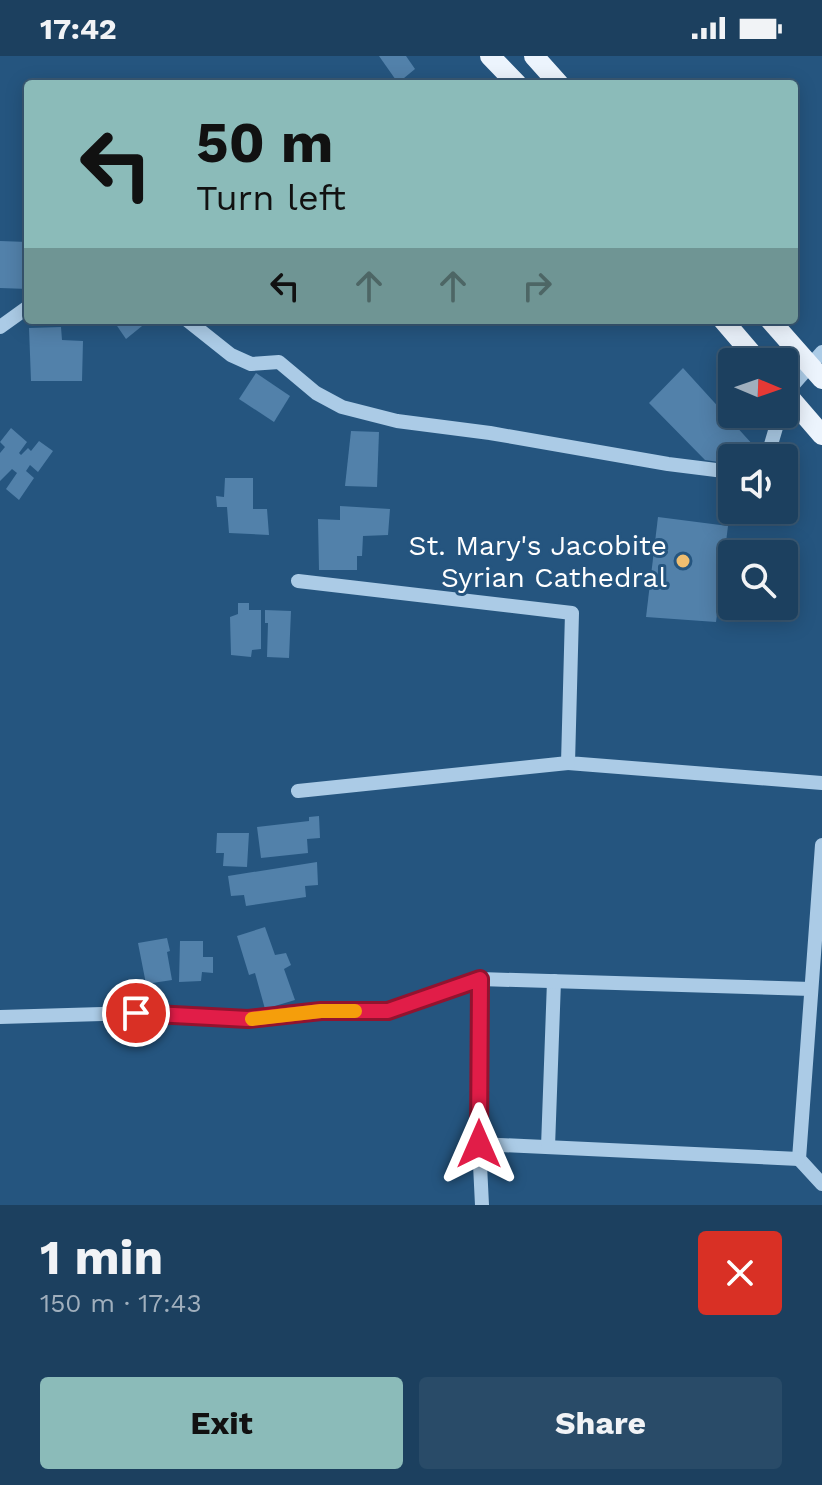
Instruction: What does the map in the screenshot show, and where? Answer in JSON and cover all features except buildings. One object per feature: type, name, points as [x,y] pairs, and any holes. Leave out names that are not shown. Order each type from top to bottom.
[{"type":"main road","points":[[490,56],[513,80]]},
{"type":"main road","points":[[534,56],[555,80]]},
{"type":"main road","points":[[726,324],[747,348]]},
{"type":"main road","points":[[774,324],[818,366]]},
{"type":"main road","points":[[798,409],[822,435]]},
{"type":"street","points":[[0,327],[24,310]]},
{"type":"street","points":[[192,324],[231,355],[251,364],[279,362],[316,393],[342,407],[397,421],[718,470]]},
{"type":"street","points":[[798,384],[818,366]]},
{"type":"street","points":[[298,581],[572,613],[568,763]]},
{"type":"street","points":[[298,791],[568,763],[822,783]]},
{"type":"street","points":[[799,1159],[822,845]]},
{"type":"street","points":[[0,1017],[136,1013],[248,1019],[321,1011],[388,1011],[480,979],[811,989]]},
{"type":"street","points":[[480,979],[479,1144],[482,1205]]},
{"type":"street","points":[[548,1147],[554,981]]},
{"type":"street","points":[[479,1144],[799,1159],[822,1184]]},
{"type":"slow traffic","points":[[252,1019],[321,1011],[355,1011]]},
{"type":"place","name":"St. Mary's Jacobite Syrian Cathedral","points":[[683,561]]},
{"type":"route","points":[[136,1013],[248,1019],[321,1011],[388,1011],[480,979],[479,1144]]}]
